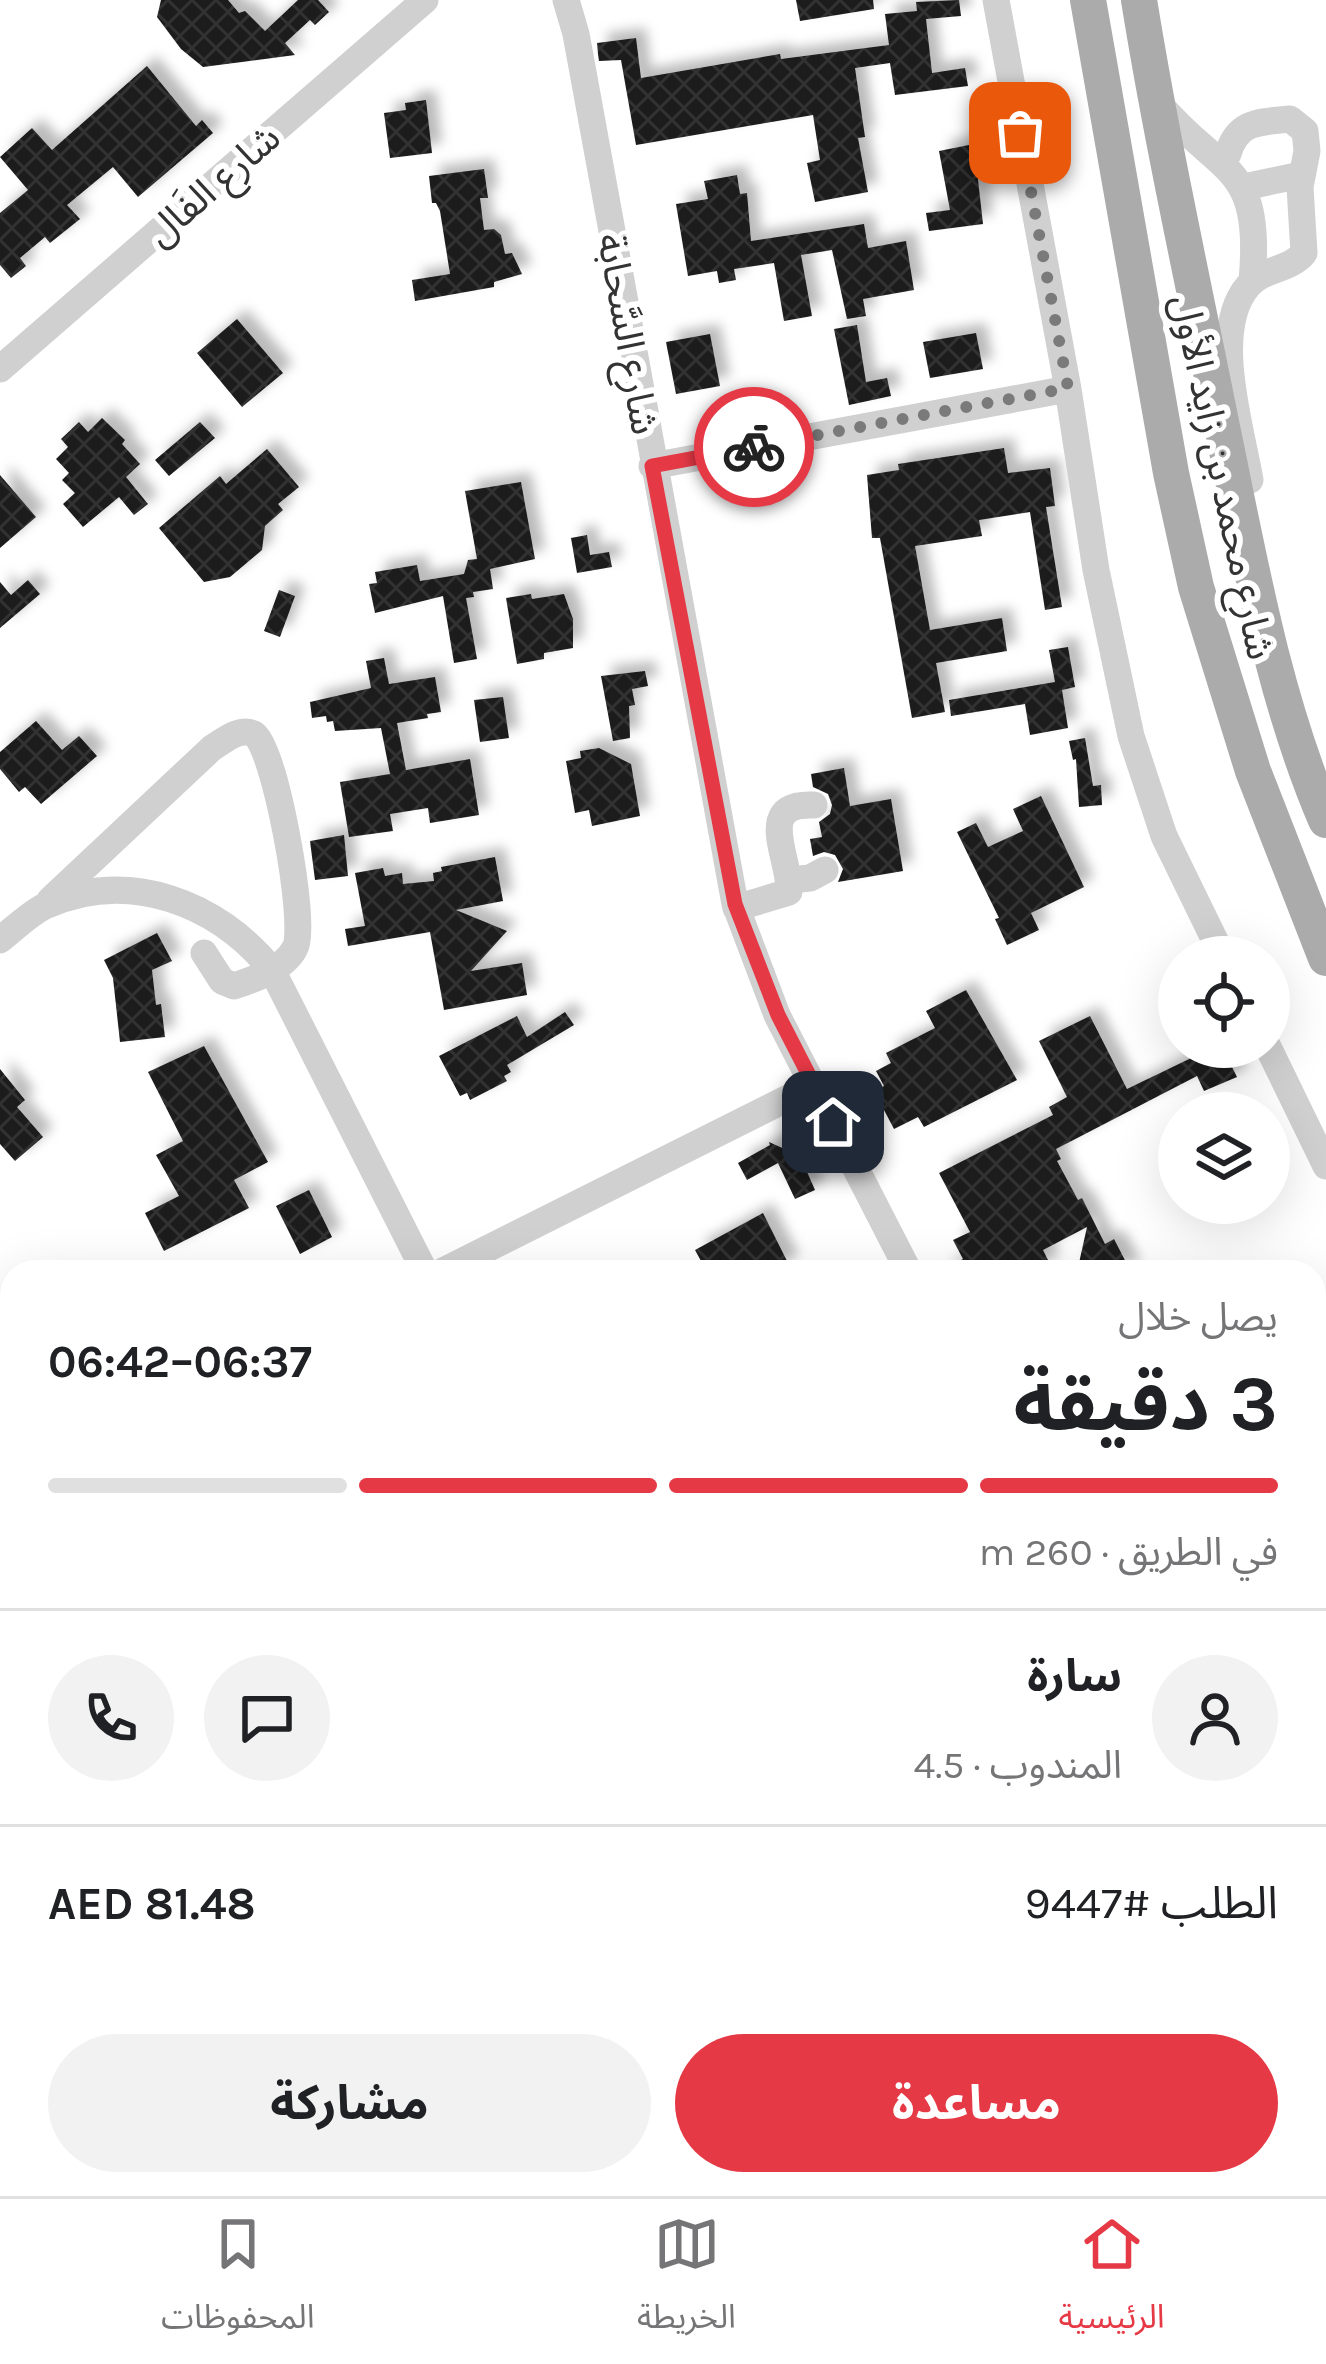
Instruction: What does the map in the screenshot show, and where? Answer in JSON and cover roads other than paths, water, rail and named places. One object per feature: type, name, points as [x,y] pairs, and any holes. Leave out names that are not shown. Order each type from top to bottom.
[{"type":"main road","name":"شارع محمد بن زايد الأول","points":[[1088,0],[1171,473],[1196,587],[1253,771],[1326,958]]},
{"type":"main road","name":"شارع محمد بن زايد الأول","points":[[1139,0],[1255,585],[1287,709],[1326,820]]},
{"type":"street","name":"شارع الفَال","points":[[0,369],[425,0]]},
{"type":"street","name":"شارع السَّحابة","points":[[566,0],[736,908],[770,998],[903,1260]]},
{"type":"street","points":[[995,0],[1068,388],[1096,570],[1131,736],[1165,836],[1213,936]]},
{"type":"street","points":[[1155,98],[1244,187],[1254,242],[1252,281],[1232,314],[1228,342],[1256,520],[1255,585]]},
{"type":"street","points":[[1220,158],[1228,154],[1232,138],[1243,128],[1290,119],[1305,131],[1307,152],[1301,175],[1304,253],[1297,261],[1252,281]]},
{"type":"street","points":[[1244,187],[1301,175]]},
{"type":"street","points":[[652,466],[1068,388]]},
{"type":"street","points":[[0,940],[42,908],[212,748],[249,731],[268,750],[299,913],[299,940],[294,951],[272,970],[228,986],[204,953]]},
{"type":"street","points":[[736,908],[789,892],[778,826],[794,807],[814,805]]},
{"type":"street","points":[[790,880],[825,870]]},
{"type":"street","points":[[42,908],[101,893],[166,897],[227,923],[252,945],[272,970],[419,1260]]},
{"type":"street","points":[[1278,1068],[1326,1166]]},
{"type":"street","points":[[465,1260],[814,1085]]}]
